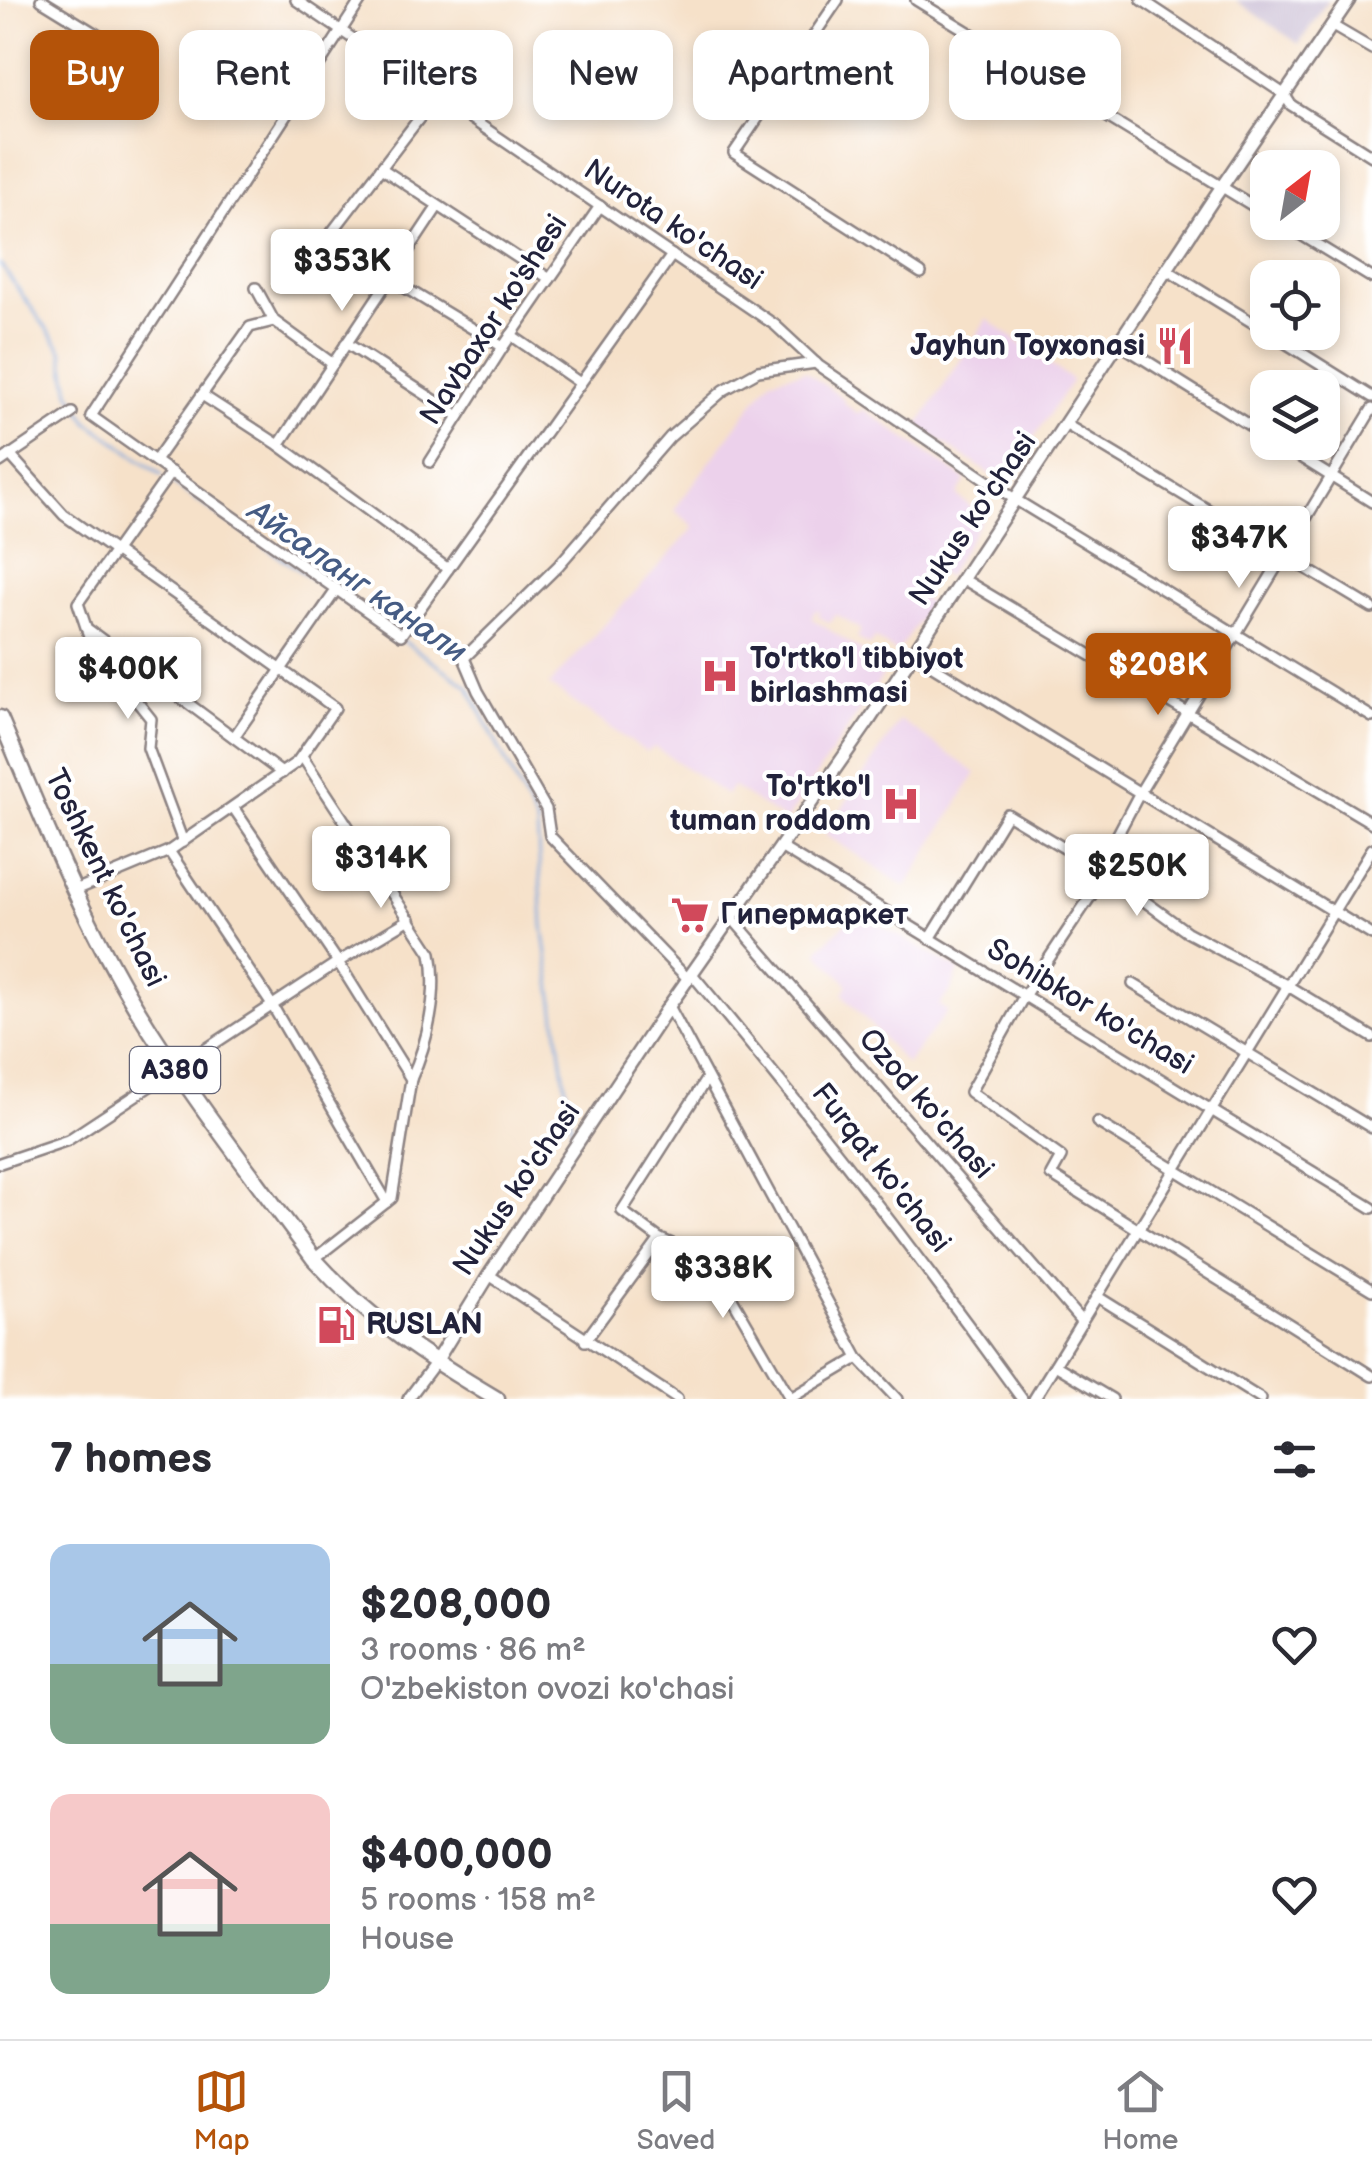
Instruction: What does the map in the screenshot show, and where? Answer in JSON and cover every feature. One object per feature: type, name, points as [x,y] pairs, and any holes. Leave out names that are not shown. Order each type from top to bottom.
[{"type":"highway","name":"Toshkent ko'chasi","points":[[0,718],[73,890],[135,1006],[175,1070],[314,1259],[366,1314],[434,1363],[497,1399]]},
{"type":"main road","name":"Nukus ko'chasi","points":[[434,1363],[669,1006],[914,654],[1349,0]]},
{"type":"street","points":[[41,0],[90,30]]},
{"type":"street","name":"Nurota ko'chasi","points":[[296,0],[345,33]]},
{"type":"street","points":[[362,0],[91,416],[401,635],[672,254]]},
{"type":"street","points":[[838,0],[734,153],[921,272]]},
{"type":"street","points":[[916,0],[1250,204]]},
{"type":"street","points":[[1142,0],[1284,94],[1291,105],[1372,156]]},
{"type":"street","points":[[1331,24],[1372,49]]},
{"type":"street","points":[[417,120],[326,240],[503,347]]},
{"type":"street","name":"Nurota ko'chasi","points":[[473,120],[775,325],[816,363],[1016,500],[1372,717]]},
{"type":"street","points":[[381,168],[550,278]]},
{"type":"street","points":[[279,444],[438,206]]},
{"type":"street","name":"Navbaxor ko'shesi","points":[[430,462],[600,206]]},
{"type":"street","points":[[1310,240],[1372,278]]},
{"type":"street","points":[[1166,270],[1250,321]]},
{"type":"street","points":[[256,288],[274,322],[332,364]]},
{"type":"street","points":[[155,461],[250,327],[274,322]]},
{"type":"street","points":[[511,335],[580,383]]},
{"type":"street","points":[[1118,343],[1250,426]]},
{"type":"street","points":[[346,344],[459,416]]},
{"type":"street","points":[[1297,350],[1372,397]]},
{"type":"street","name":"Furqat ko'chasi","points":[[816,363],[758,371],[724,390],[670,437],[558,566],[464,658],[478,691],[546,810],[550,836],[690,976],[801,1103],[1022,1399]]},
{"type":"street","points":[[202,395],[279,444],[448,569]]},
{"type":"street","points":[[1372,409],[1139,794],[1103,862],[1106,873],[1024,996],[970,1092],[1061,1157],[1050,1175],[1372,1376]]},
{"type":"street","points":[[0,462],[72,412]]},
{"type":"street","points":[[1066,424],[1372,608]]},
{"type":"street","points":[[10,454],[64,515],[335,708],[302,756],[183,842],[73,890]]},
{"type":"street","points":[[1304,460],[1372,502]]},
{"type":"street","points":[[170,472],[78,603],[92,645],[151,719],[148,748],[183,842]]},
{"type":"street","points":[[963,579],[1372,823]]},
{"type":"street","points":[[234,737],[337,589]]},
{"type":"street","points":[[86,628],[282,773]]},
{"type":"street","points":[[914,654],[1372,935]]},
{"type":"street","points":[[302,756],[432,952],[437,980],[411,1079],[392,1198],[314,1259]]},
{"type":"street","points":[[233,807],[411,1079]]},
{"type":"street","points":[[930,938],[1007,814],[1106,873],[1186,932],[1288,986],[1372,1038]]},
{"type":"street","name":"Sohibkor ko'chasi","points":[[782,848],[1372,1208]]},
{"type":"street","points":[[1034,1399],[1372,849]]},
{"type":"street","points":[[169,851],[272,1006],[387,1202]]},
{"type":"street","name":"Ozod ko'chasi","points":[[732,918],[1082,1322]]},
{"type":"street","points":[[0,1163],[68,1140],[410,919]]},
{"type":"street","points":[[1133,984],[1372,1128]]},
{"type":"street","points":[[669,1006],[858,1358],[897,1399]]},
{"type":"street","points":[[707,1078],[622,1211],[660,1239],[710,1260],[790,1399],[858,1358]]},
{"type":"street","points":[[1097,1122],[1372,1290]]},
{"type":"street","points":[[585,1341],[660,1239]]},
{"type":"street","points":[[489,1275],[677,1399]]},
{"type":"street","points":[[1098,1297],[1261,1399]]},
{"type":"street","points":[[408,1399],[434,1363]]},
{"type":"street","points":[[1056,1365],[1112,1399]]},
{"type":"shaded area","points":[[1235,0],[1328,0],[1299,44]]},
{"type":"shaded area","points":[[987,319],[1072,380],[1004,483],[918,426]]},
{"type":"shaded area","points":[[805,371],[858,414],[863,409],[966,480],[957,495],[983,518],[946,577],[930,568],[914,593],[930,604],[897,653],[875,638],[869,646],[857,638],[861,630],[836,614],[830,623],[817,616],[820,612],[816,610],[811,618],[888,668],[786,821],[732,786],[726,795],[655,747],[646,752],[549,685],[695,527],[674,510],[771,379]]},
{"type":"shaded area","name":"To'rtko'l tuman roddom","points":[[900,720],[976,773],[906,887],[825,834]]},
{"type":"shaded area","points":[[857,912],[959,970],[950,992],[939,1005],[948,1011],[906,1064],[843,994],[848,984],[817,951]]},
{"type":"waterway","name":"Айсаланг канали","points":[[0,264],[62,350],[70,392],[88,422],[162,475]]},
{"type":"waterway","name":"Айсаланг канали","points":[[168,480],[330,591]]},
{"type":"waterway","name":"Айсаланг канали","points":[[337,596],[364,614]]},
{"type":"waterway","name":"Айсаланг канали","points":[[399,638],[468,686],[537,824],[543,926],[572,1132]]},
{"type":"place","name":"Jayhun Toyxonasi","points":[[1175,346]]},
{"type":"place","name":"To'rtko'l tibbiyot birlashmasi","points":[[720,676]]},
{"type":"place","name":"To'rtko'l tuman roddom","points":[[901,804]]},
{"type":"place","name":"Гипермаркет","points":[[690,915]]},
{"type":"place","name":"RUSLAN","points":[[336,1325]]}]
